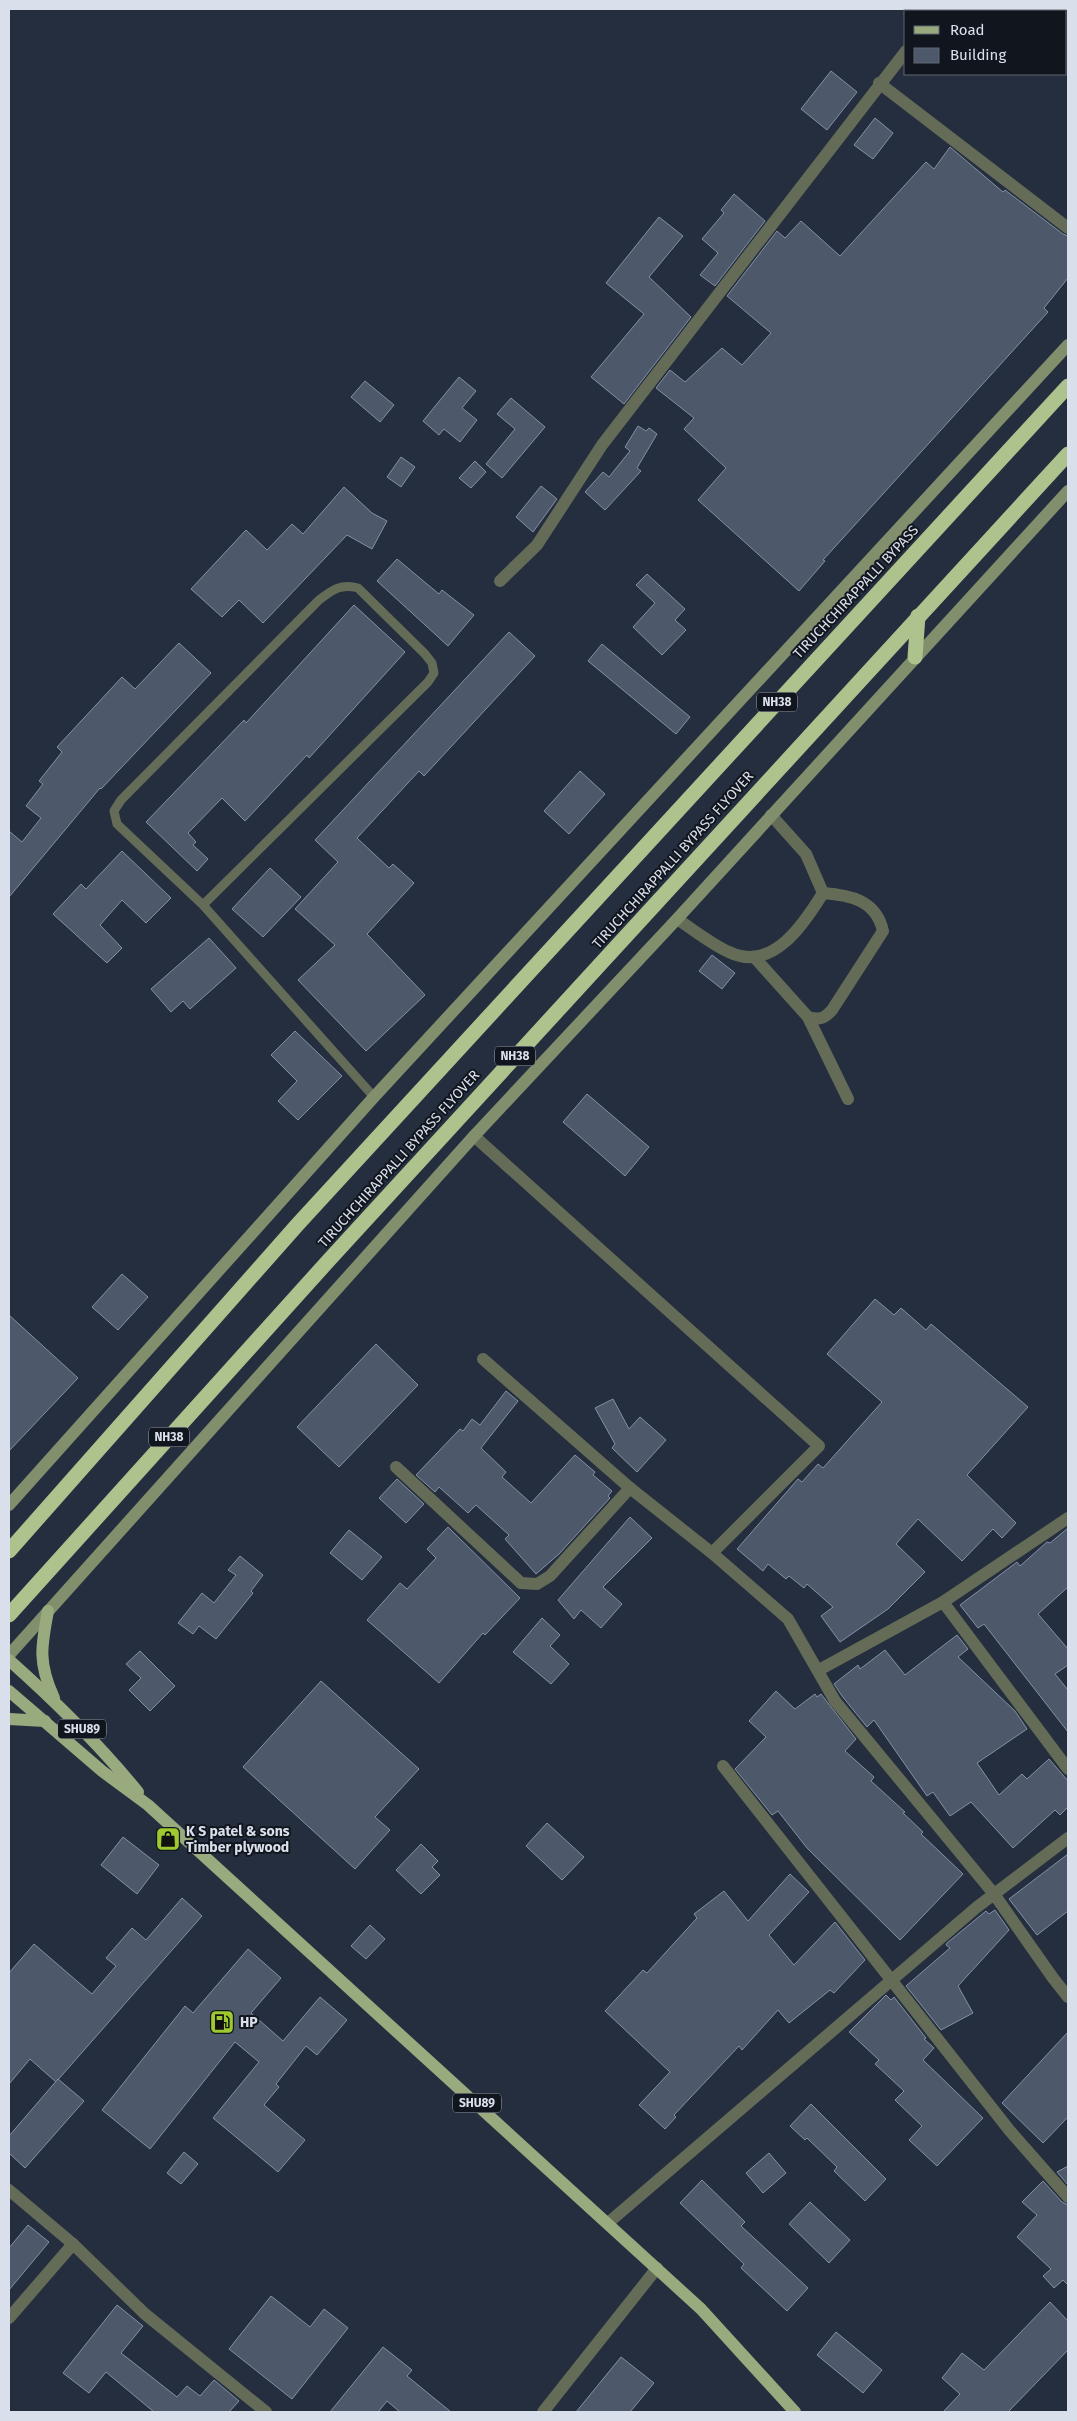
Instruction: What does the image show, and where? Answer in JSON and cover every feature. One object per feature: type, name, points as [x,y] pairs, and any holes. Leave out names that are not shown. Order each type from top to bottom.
[{"type":"highway","name":"TIRUCHCHIRAPPALLI BYPASS","points":[[9,1551],[298,1224],[1068,386]]},
{"type":"highway","name":"NH38","points":[[918,616],[1068,454]]},
{"type":"highway","points":[[915,657],[918,616]]},
{"type":"highway","name":"TIRUCHCHIRAPPALLI BYPASS FLYOVER","points":[[9,1615],[329,1260],[918,616]]},
{"type":"main road","points":[[48,1611],[41,1658],[44,1676],[56,1703]]},
{"type":"main road","name":"SHU89","points":[[9,1660],[56,1703],[113,1761],[148,1805]]},
{"type":"main road","name":"SHU89","points":[[9,1691],[102,1771],[148,1805],[608,2222],[701,2308],[795,2412]]},
{"type":"main road","points":[[9,1719],[45,1721]]},
{"type":"street","points":[[500,581],[537,545],[602,445],[879,83],[904,53]]},
{"type":"street","points":[[879,83],[1068,228]]},
{"type":"street","points":[[9,1505],[374,1097],[1068,345]]},
{"type":"street","points":[[9,1655],[474,1136],[678,919],[1068,491]]},
{"type":"street","points":[[771,815],[806,854],[823,893]]},
{"type":"street","points":[[678,919],[730,953],[755,958],[772,951],[790,938],[806,920],[823,893]]},
{"type":"street","points":[[808,1017],[818,1019],[826,1017],[883,931],[880,918],[870,906],[847,895],[823,893]]},
{"type":"street","points":[[755,958],[808,1017],[848,1099]]},
{"type":"street","points":[[474,1136],[819,1446],[712,1553]]},
{"type":"street","points":[[483,1359],[630,1488],[712,1553],[788,1619],[819,1670],[835,1701],[994,1894],[1053,1978],[1068,1996]]},
{"type":"street","points":[[396,1467],[521,1583],[537,1584],[550,1576],[630,1488]]},
{"type":"street","points":[[819,1670],[943,1602],[1068,1518]]},
{"type":"street","points":[[943,1602],[1068,1769]]},
{"type":"street","points":[[723,1766],[1010,2130],[1068,2197]]},
{"type":"street","points":[[608,2222],[994,1894],[1068,1838]]},
{"type":"street","points":[[9,2190],[73,2244],[145,2314],[266,2412]]},
{"type":"street","points":[[9,2318],[73,2244]]},
{"type":"street","points":[[542,2412],[657,2268]]},
{"type":"lane","points":[[203,906],[428,682],[434,673],[432,663],[425,654],[358,588],[347,584],[336,588],[318,600],[128,793],[114,811],[117,824],[203,906],[374,1097]]},
{"type":"building","points":[[831,71],[857,92],[827,130],[801,109]]},
{"type":"building","points":[[875,118],[893,133],[873,159],[854,145]]},
{"type":"building","points":[[950,147],[1003,192],[1005,190],[1068,236],[1068,278],[1044,308],[1048,312],[823,560],[825,561],[799,591],[698,500],[726,468],[684,429],[694,418],[656,388],[670,370],[685,382],[722,348],[742,365],[771,333],[727,296],[777,231],[785,238],[801,221],[840,256],[926,162],[934,169]]},
{"type":"building","points":[[734,194],[765,221],[715,286],[700,275],[718,253],[702,239],[724,213],[721,210]]},
{"type":"building","points":[[659,217],[683,236],[649,277],[691,317],[624,404],[591,377],[644,314],[606,283]]},
{"type":"building","points":[[459,377],[476,391],[462,408],[477,420],[460,442],[444,429],[439,435],[423,421]]},
{"type":"building","points":[[365,381],[394,405],[380,422],[351,397]]},
{"type":"building","points":[[511,398],[545,427],[502,478],[486,464],[515,429],[497,414]]},
{"type":"building","points":[[638,426],[646,431],[649,428],[657,434],[637,468],[641,471],[605,510],[585,492],[603,472],[609,477],[630,451],[625,447]]},
{"type":"building","points":[[401,457],[415,467],[401,487],[387,477]]},
{"type":"building","points":[[475,461],[486,472],[471,488],[459,478]]},
{"type":"building","points":[[541,486],[557,499],[533,532],[516,517]]},
{"type":"building","points":[[344,487],[372,513],[387,521],[372,549],[347,535],[263,623],[239,600],[222,617],[191,589],[246,530],[267,550],[292,524],[303,534]]},
{"type":"building","points":[[397,559],[439,594],[442,590],[474,615],[448,646],[377,581]]},
{"type":"building","points":[[647,574],[685,609],[675,620],[686,630],[662,655],[633,627],[655,603],[636,585]]},
{"type":"building","points":[[354,605],[405,652],[309,758],[307,755],[245,821],[222,798],[188,833],[196,842],[193,845],[208,859],[197,871],[146,822],[244,720],[246,723]]},
{"type":"building","points":[[509,632],[535,656],[424,776],[419,771],[357,838],[389,868],[393,864],[414,883],[367,934],[425,995],[366,1051],[298,980],[335,945],[295,909],[338,862],[315,840]]},
{"type":"building","points":[[179,643],[211,673],[100,788],[9,897],[9,831],[22,842],[41,818],[26,806],[43,784],[39,781],[62,752],[57,747],[122,677],[135,689]]},
{"type":"building","points":[[602,644],[690,717],[676,734],[588,661]]},
{"type":"building","points":[[580,771],[605,794],[569,834],[544,811]]},
{"type":"building","points":[[122,851],[171,898],[146,923],[122,900],[100,925],[122,948],[107,963],[53,914],[81,884],[86,889]]},
{"type":"building","points":[[270,868],[301,897],[263,937],[232,909]]},
{"type":"building","points":[[209,938],[236,968],[190,1009],[183,1001],[171,1012],[151,989]]},
{"type":"building","points":[[712,955],[735,973],[722,989],[699,971]]},
{"type":"building","points":[[295,1031],[342,1076],[298,1120],[278,1101],[297,1081],[271,1055]]},
{"type":"building","points":[[587,1094],[649,1147],[625,1176],[563,1122]]},
{"type":"building","points":[[122,1274],[148,1297],[118,1330],[92,1307]]},
{"type":"building","points":[[875,1299],[894,1315],[901,1308],[926,1330],[931,1324],[1028,1407],[967,1475],[1016,1523],[1002,1538],[993,1529],[962,1561],[918,1519],[896,1544],[925,1572],[888,1609],[840,1642],[821,1616],[833,1607],[807,1584],[804,1588],[789,1576],[786,1579],[768,1564],[763,1571],[737,1549],[798,1479],[802,1482],[818,1464],[823,1468],[882,1402],[827,1354]]},
{"type":"building","points":[[9,1315],[78,1378],[9,1451]]},
{"type":"building","points":[[376,1344],[418,1385],[339,1467],[297,1427]]},
{"type":"building","points":[[506,1391],[518,1401],[481,1448],[506,1472],[502,1477],[531,1503],[575,1455],[595,1472],[593,1475],[612,1491],[608,1496],[610,1498],[559,1554],[536,1574],[505,1539],[509,1535],[476,1505],[468,1513],[439,1487],[435,1492],[416,1475],[460,1429],[463,1431],[472,1419],[480,1425]]},
{"type":"building","points":[[613,1399],[629,1429],[640,1417],[666,1440],[637,1472],[612,1448],[615,1444],[595,1408]]},
{"type":"building","points":[[397,1479],[424,1504],[406,1523],[379,1498]]},
{"type":"building","points":[[630,1517],[652,1538],[603,1587],[622,1604],[601,1628],[581,1610],[574,1619],[558,1600]]},
{"type":"building","points":[[448,1527],[520,1598],[485,1635],[483,1633],[439,1683],[367,1620],[400,1583],[407,1589],[436,1558],[427,1549]]},
{"type":"building","points":[[1068,1528],[1068,1587],[1038,1614],[1068,1649],[1068,1665],[1055,1674],[1068,1690],[1068,1732],[984,1624],[978,1628],[960,1605],[1017,1562],[1020,1566],[1047,1542],[1050,1543]]},
{"type":"building","points":[[349,1530],[382,1557],[362,1580],[330,1553]]},
{"type":"building","points":[[240,1556],[263,1575],[251,1591],[253,1593],[216,1639],[199,1626],[193,1634],[178,1623],[202,1593],[214,1603],[236,1575],[228,1570]]},
{"type":"building","points":[[542,1618],[560,1635],[550,1646],[569,1664],[551,1684],[513,1652]]},
{"type":"building","points":[[957,1635],[968,1649],[958,1657],[1015,1711],[1027,1729],[977,1763],[999,1795],[1022,1774],[1027,1779],[1049,1759],[1068,1781],[1068,1807],[1060,1815],[1055,1810],[1013,1848],[971,1802],[950,1816],[933,1792],[927,1796],[874,1720],[867,1727],[834,1684],[858,1665],[860,1669],[885,1650],[905,1675]]},
{"type":"building","points":[[140,1651],[175,1686],[150,1711],[129,1690],[141,1678],[126,1664]]},
{"type":"building","points":[[321,1681],[419,1769],[375,1817],[390,1830],[355,1869],[243,1767]]},
{"type":"building","points":[[776,1691],[795,1709],[815,1694],[817,1697],[821,1694],[856,1739],[845,1751],[874,1777],[871,1781],[905,1812],[903,1813],[923,1832],[921,1834],[963,1874],[900,1940],[807,1848],[778,1811],[772,1815],[735,1769],[766,1737],[749,1721]]},
{"type":"building","points":[[547,1823],[584,1857],[562,1880],[526,1846]]},
{"type":"building","points":[[123,1837],[159,1865],[137,1894],[101,1865]]},
{"type":"building","points":[[421,1844],[438,1861],[432,1867],[440,1875],[421,1894],[396,1870]]},
{"type":"building","points":[[1068,1854],[1068,1911],[1037,1935],[1009,1899]]},
{"type":"building","points":[[790,1874],[809,1892],[769,1935],[794,1965],[835,1922],[865,1960],[834,1993],[830,1990],[789,2023],[778,2010],[742,2050],[739,2046],[674,2115],[676,2117],[665,2129],[639,2105],[670,2072],[605,2011],[643,1970],[647,1973],[697,1918],[694,1914],[724,1891],[748,1921]]},
{"type":"building","points":[[182,1898],[202,1916],[56,2082],[30,2059],[9,2084],[9,1973],[34,1944],[92,1994],[116,1966],[106,1958],[132,1928],[146,1940]]},
{"type":"building","points":[[995,1910],[1009,1930],[958,1986],[973,2013],[941,2030],[906,1986],[950,1948],[946,1945],[947,1943],[986,1911],[989,1914]]},
{"type":"building","points":[[370,1925],[385,1939],[366,1959],[351,1946]]},
{"type":"building","points":[[248,1949],[281,1978],[251,2013],[283,2041],[320,1997],[347,2020],[317,2055],[306,2046],[276,2084],[279,2087],[264,2105],[305,2140],[278,2172],[213,2118],[259,2062],[235,2042],[150,2149],[102,2110],[185,2006],[193,2013]]},
{"type":"building","points":[[886,1995],[891,2000],[894,1997],[926,2038],[924,2039],[934,2048],[923,2060],[983,2118],[937,2166],[909,2140],[922,2126],[895,2100],[904,2091],[875,2064],[879,2060],[849,2032]]},
{"type":"building","points":[[1068,2032],[1068,2117],[1043,2143],[1002,2103]]},
{"type":"building","points":[[58,2079],[84,2101],[25,2168],[9,2153],[9,2136]]},
{"type":"building","points":[[811,2104],[886,2179],[865,2201],[834,2171],[837,2167],[807,2138],[805,2140],[790,2126]]},
{"type":"building","points":[[184,2152],[198,2164],[181,2184],[167,2173]]},
{"type":"building","points":[[769,2153],[786,2173],[763,2193],[746,2173]]},
{"type":"building","points":[[1068,2166],[1068,2185],[1057,2172]]},
{"type":"building","points":[[702,2180],[745,2222],[741,2226],[808,2288],[787,2311],[741,2268],[744,2264],[680,2203]]},
{"type":"building","points":[[1043,2181],[1062,2202],[1068,2205],[1068,2285],[1063,2280],[1054,2288],[1043,2276],[1051,2269],[1017,2237],[1037,2215],[1022,2202]]},
{"type":"building","points":[[810,2202],[850,2240],[829,2263],[789,2224]]},
{"type":"building","points":[[28,2225],[49,2242],[9,2290],[9,2248]]},
{"type":"building","points":[[271,2296],[310,2327],[324,2309],[348,2328],[292,2399],[229,2349]]},
{"type":"building","points":[[1050,2302],[1068,2321],[1068,2350],[1008,2412],[943,2412],[960,2394],[942,2378],[962,2353],[984,2370]]},
{"type":"building","points":[[117,2305],[143,2326],[121,2353],[177,2397],[187,2386],[200,2396],[214,2380],[239,2401],[229,2412],[154,2412],[106,2372],[89,2393],[63,2373]]},
{"type":"building","points":[[836,2332],[882,2370],[863,2393],[817,2355]]},
{"type":"building","points":[[383,2347],[412,2370],[407,2376],[451,2412],[400,2412],[387,2401],[378,2412],[330,2412]]},
{"type":"building","points":[[621,2357],[654,2383],[630,2412],[576,2412]]},
{"type":"place","name":"K S patel & sons Timber plywood","points":[[168,1839]]},
{"type":"place","name":"HP","points":[[222,2022]]}]
